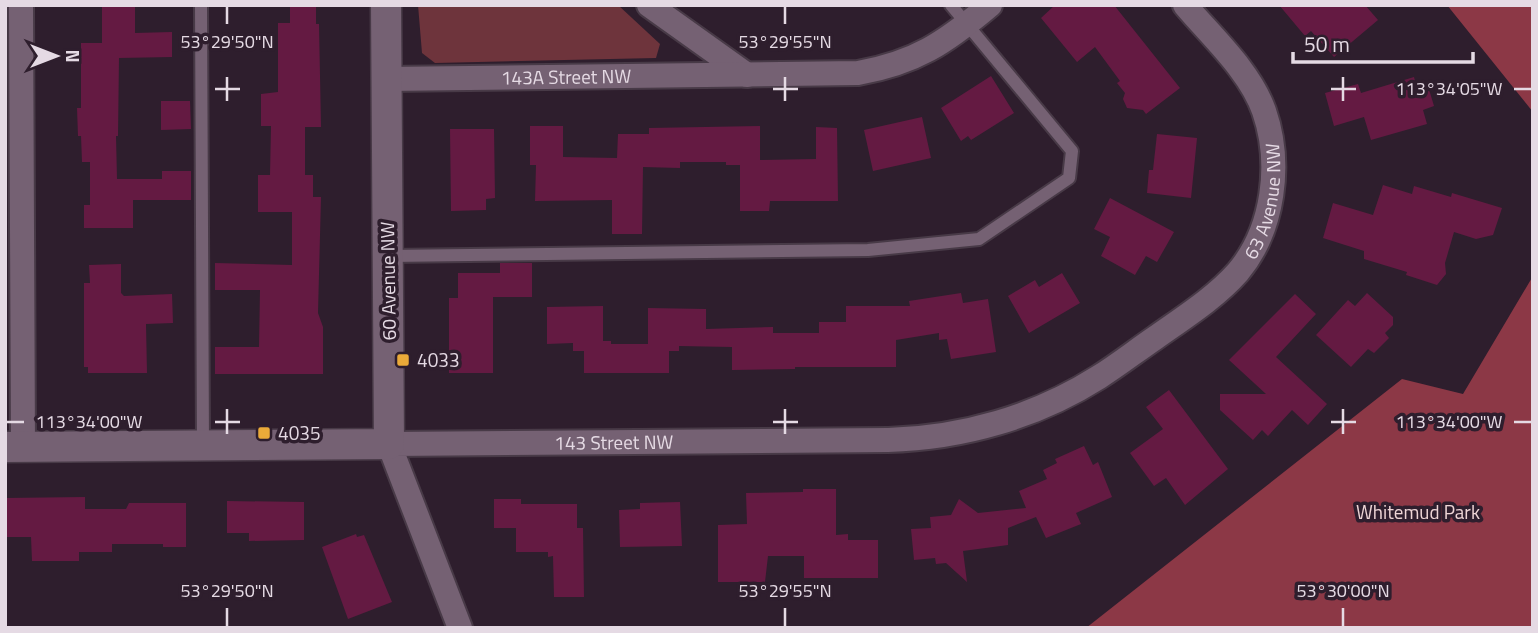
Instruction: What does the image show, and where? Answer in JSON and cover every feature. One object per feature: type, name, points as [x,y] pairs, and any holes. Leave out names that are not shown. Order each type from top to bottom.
[{"type":"street","points":[[14,447],[13,260],[21,5]]},
{"type":"street","name":"60 Avenue NW","points":[[386,5],[389,444],[460,628]]},
{"type":"street","points":[[649,5],[747,75]]},
{"type":"street","name":"143A Street NW","points":[[386,79],[835,75],[878,69],[916,57],[967,25],[989,5]]},
{"type":"street","name":"63 Avenue NW","points":[[1185,5],[1252,88],[1264,110],[1273,164],[1271,195],[1264,226],[1253,249],[1237,272],[1188,314]]},
{"type":"street","name":"143 Street NW","points":[[14,447],[888,440],[936,437],[991,425],[1063,397],[1098,378],[1188,314]]},
{"type":"lane","points":[[201,5],[203,445]]},
{"type":"lane","points":[[388,256],[868,250],[979,239],[1069,178],[1072,151],[951,5]]},
{"type":"shaded area","points":[[418,5],[618,5],[660,44],[656,58],[435,63],[422,53]]},
{"type":"green space","points":[[1447,5],[1533,5],[1533,112]]},
{"type":"green space","name":"Whitemud Park","points":[[1533,276],[1533,628],[1086,628],[1402,379],[1463,394]]},
{"type":"building","points":[[102,5],[135,5],[135,33],[172,32],[172,57],[119,58],[117,179],[162,179],[162,171],[191,171],[191,200],[133,200],[133,228],[84,228],[84,205],[90,205],[90,162],[82,162],[81,136],[78,136],[81,43],[102,43]]},
{"type":"building","points":[[290,5],[316,5],[316,24],[319,24],[321,127],[305,127],[305,175],[313,175],[313,197],[321,197],[318,313],[323,327],[323,374],[215,374],[215,347],[259,347],[260,290],[215,290],[215,263],[292,265],[292,212],[258,212],[258,175],[270,175],[271,126],[261,126],[261,94],[278,92],[278,23],[290,23]]},
{"type":"building","points":[[1055,5],[1114,5],[1180,88],[1146,114],[1143,110],[1127,108],[1123,99],[1125,93],[1117,83],[1120,81],[1095,47],[1077,62],[1041,18]]},
{"type":"building","points":[[1279,5],[1365,5],[1378,20],[1334,57],[1311,31],[1305,36]]},
{"type":"building","points":[[991,76],[1014,113],[971,140],[968,136],[961,141],[941,108]]},
{"type":"building","points":[[1414,77],[1417,89],[1428,86],[1434,106],[1423,110],[1427,124],[1371,140],[1364,117],[1334,126],[1325,93],[1358,84],[1361,93]]},
{"type":"building","points":[[161,101],[190,101],[191,129],[161,130]]},
{"type":"building","points":[[922,117],[931,158],[873,171],[864,130]]},
{"type":"building","points":[[530,126],[563,126],[563,157],[617,158],[618,134],[649,134],[649,128],[760,126],[760,160],[816,159],[816,127],[837,128],[838,201],[770,201],[769,211],[740,211],[740,165],[726,165],[726,162],[680,162],[680,168],[643,167],[642,234],[612,234],[612,200],[535,201],[536,165],[530,165]]},
{"type":"building","points":[[450,129],[494,129],[495,198],[486,199],[486,210],[451,211]]},
{"type":"building","points":[[1157,134],[1197,138],[1191,198],[1147,193]]},
{"type":"building","points":[[1383,185],[1412,194],[1414,186],[1451,197],[1452,193],[1502,208],[1493,235],[1476,239],[1454,232],[1445,263],[1446,274],[1437,285],[1406,275],[1407,272],[1364,259],[1364,251],[1323,238],[1333,203],[1373,215]]},
{"type":"building","points":[[1110,198],[1174,232],[1157,262],[1146,256],[1135,275],[1101,256],[1110,237],[1094,229]]},
{"type":"building","points":[[500,263],[532,263],[532,297],[493,297],[493,373],[449,373],[449,298],[458,298],[458,273],[500,273]]},
{"type":"building","points":[[121,264],[121,293],[124,296],[172,294],[173,323],[146,324],[147,373],[88,373],[88,367],[84,367],[84,283],[90,283],[89,265]]},
{"type":"building","points":[[1062,273],[1080,303],[1029,333],[1008,296],[1035,280],[1039,287]]},
{"type":"building","points":[[961,293],[963,303],[988,299],[996,352],[951,359],[947,339],[939,340],[939,333],[896,340],[896,367],[732,370],[732,347],[679,346],[679,351],[669,351],[669,373],[584,373],[584,351],[573,351],[573,343],[547,344],[547,307],[603,306],[603,341],[611,341],[611,344],[648,344],[648,308],[706,309],[706,329],[773,327],[773,333],[819,333],[819,322],[846,322],[846,306],[910,306],[909,301]]},
{"type":"building","points":[[1367,293],[1393,317],[1393,325],[1385,333],[1389,338],[1374,353],[1368,349],[1351,367],[1316,335],[1348,300],[1355,306]]},
{"type":"building","points":[[1295,294],[1316,314],[1276,357],[1327,404],[1308,425],[1292,410],[1268,436],[1262,430],[1253,440],[1220,410],[1220,394],[1266,394],[1229,360]]},
{"type":"building","points":[[1169,390],[1228,469],[1185,505],[1166,478],[1154,486],[1130,453],[1163,429],[1146,407]]},
{"type":"building","points":[[1084,446],[1093,465],[1098,462],[1112,497],[1076,513],[1081,524],[1046,538],[1036,517],[1008,528],[1008,545],[963,551],[967,582],[946,563],[936,564],[935,558],[914,560],[911,529],[931,528],[930,517],[951,515],[959,499],[978,513],[1026,508],[1019,491],[1047,479],[1043,470],[1057,463],[1055,459]]},
{"type":"building","points":[[803,489],[836,489],[836,535],[848,534],[848,540],[878,540],[878,578],[804,578],[804,556],[768,556],[765,582],[718,582],[718,525],[747,524],[746,493],[803,492]]},
{"type":"building","points":[[85,497],[85,509],[126,509],[129,503],[186,503],[186,547],[112,544],[112,552],[79,552],[79,561],[32,561],[31,537],[5,537],[5,498]]},
{"type":"building","points":[[494,499],[521,499],[521,504],[577,504],[577,528],[583,528],[584,597],[554,597],[553,556],[548,557],[548,552],[516,552],[516,528],[494,528]]},
{"type":"building","points":[[227,501],[304,502],[304,540],[249,541],[249,533],[227,533]]},
{"type":"building","points":[[680,502],[682,546],[620,547],[619,510],[640,509],[640,503]]},
{"type":"building","points":[[356,534],[357,537],[364,535],[392,602],[348,619],[322,547]]},
{"type":"place","name":"4033","points":[[403,360]]},
{"type":"place","name":"4035","points":[[264,433]]}]
